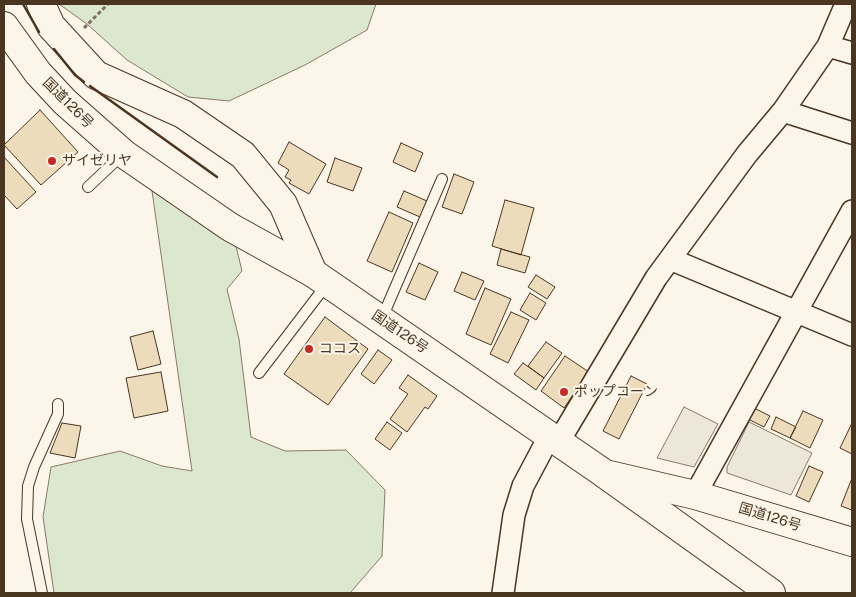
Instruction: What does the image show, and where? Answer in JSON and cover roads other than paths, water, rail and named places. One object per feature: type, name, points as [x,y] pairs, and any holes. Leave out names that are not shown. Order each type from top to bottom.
[{"type":"main road","points":[[41,4],[51,26],[96,75],[183,114],[243,155],[283,204],[320,278]]},
{"type":"main road","name":"国道126号","points":[[4,26],[38,73],[65,102],[124,154],[230,227],[320,278],[605,474],[694,495],[852,542]]},
{"type":"main road","points":[[605,474],[771,593]]},
{"type":"street","points":[[503,593],[514,515],[523,486],[656,278],[747,154],[783,111],[828,46],[846,4]]},
{"type":"street","points":[[828,46],[852,53]]},
{"type":"street","points":[[783,111],[852,133]]},
{"type":"street","points":[[694,495],[852,211]]},
{"type":"street","points":[[670,259],[852,334]]},
{"type":"lane","points":[[88,187],[124,154]]},
{"type":"lane","points":[[381,319],[442,179]]},
{"type":"lane","points":[[259,373],[320,278]]},
{"type":"lane","points":[[42,593],[26,519],[28,486],[34,467],[58,414],[58,404]]},
{"type":"place","name":"サイゼリヤ","points":[[52,161]]},
{"type":"place","name":"ココス","points":[[309,349]]},
{"type":"place","name":"ポップコーン","points":[[564,392]]}]
